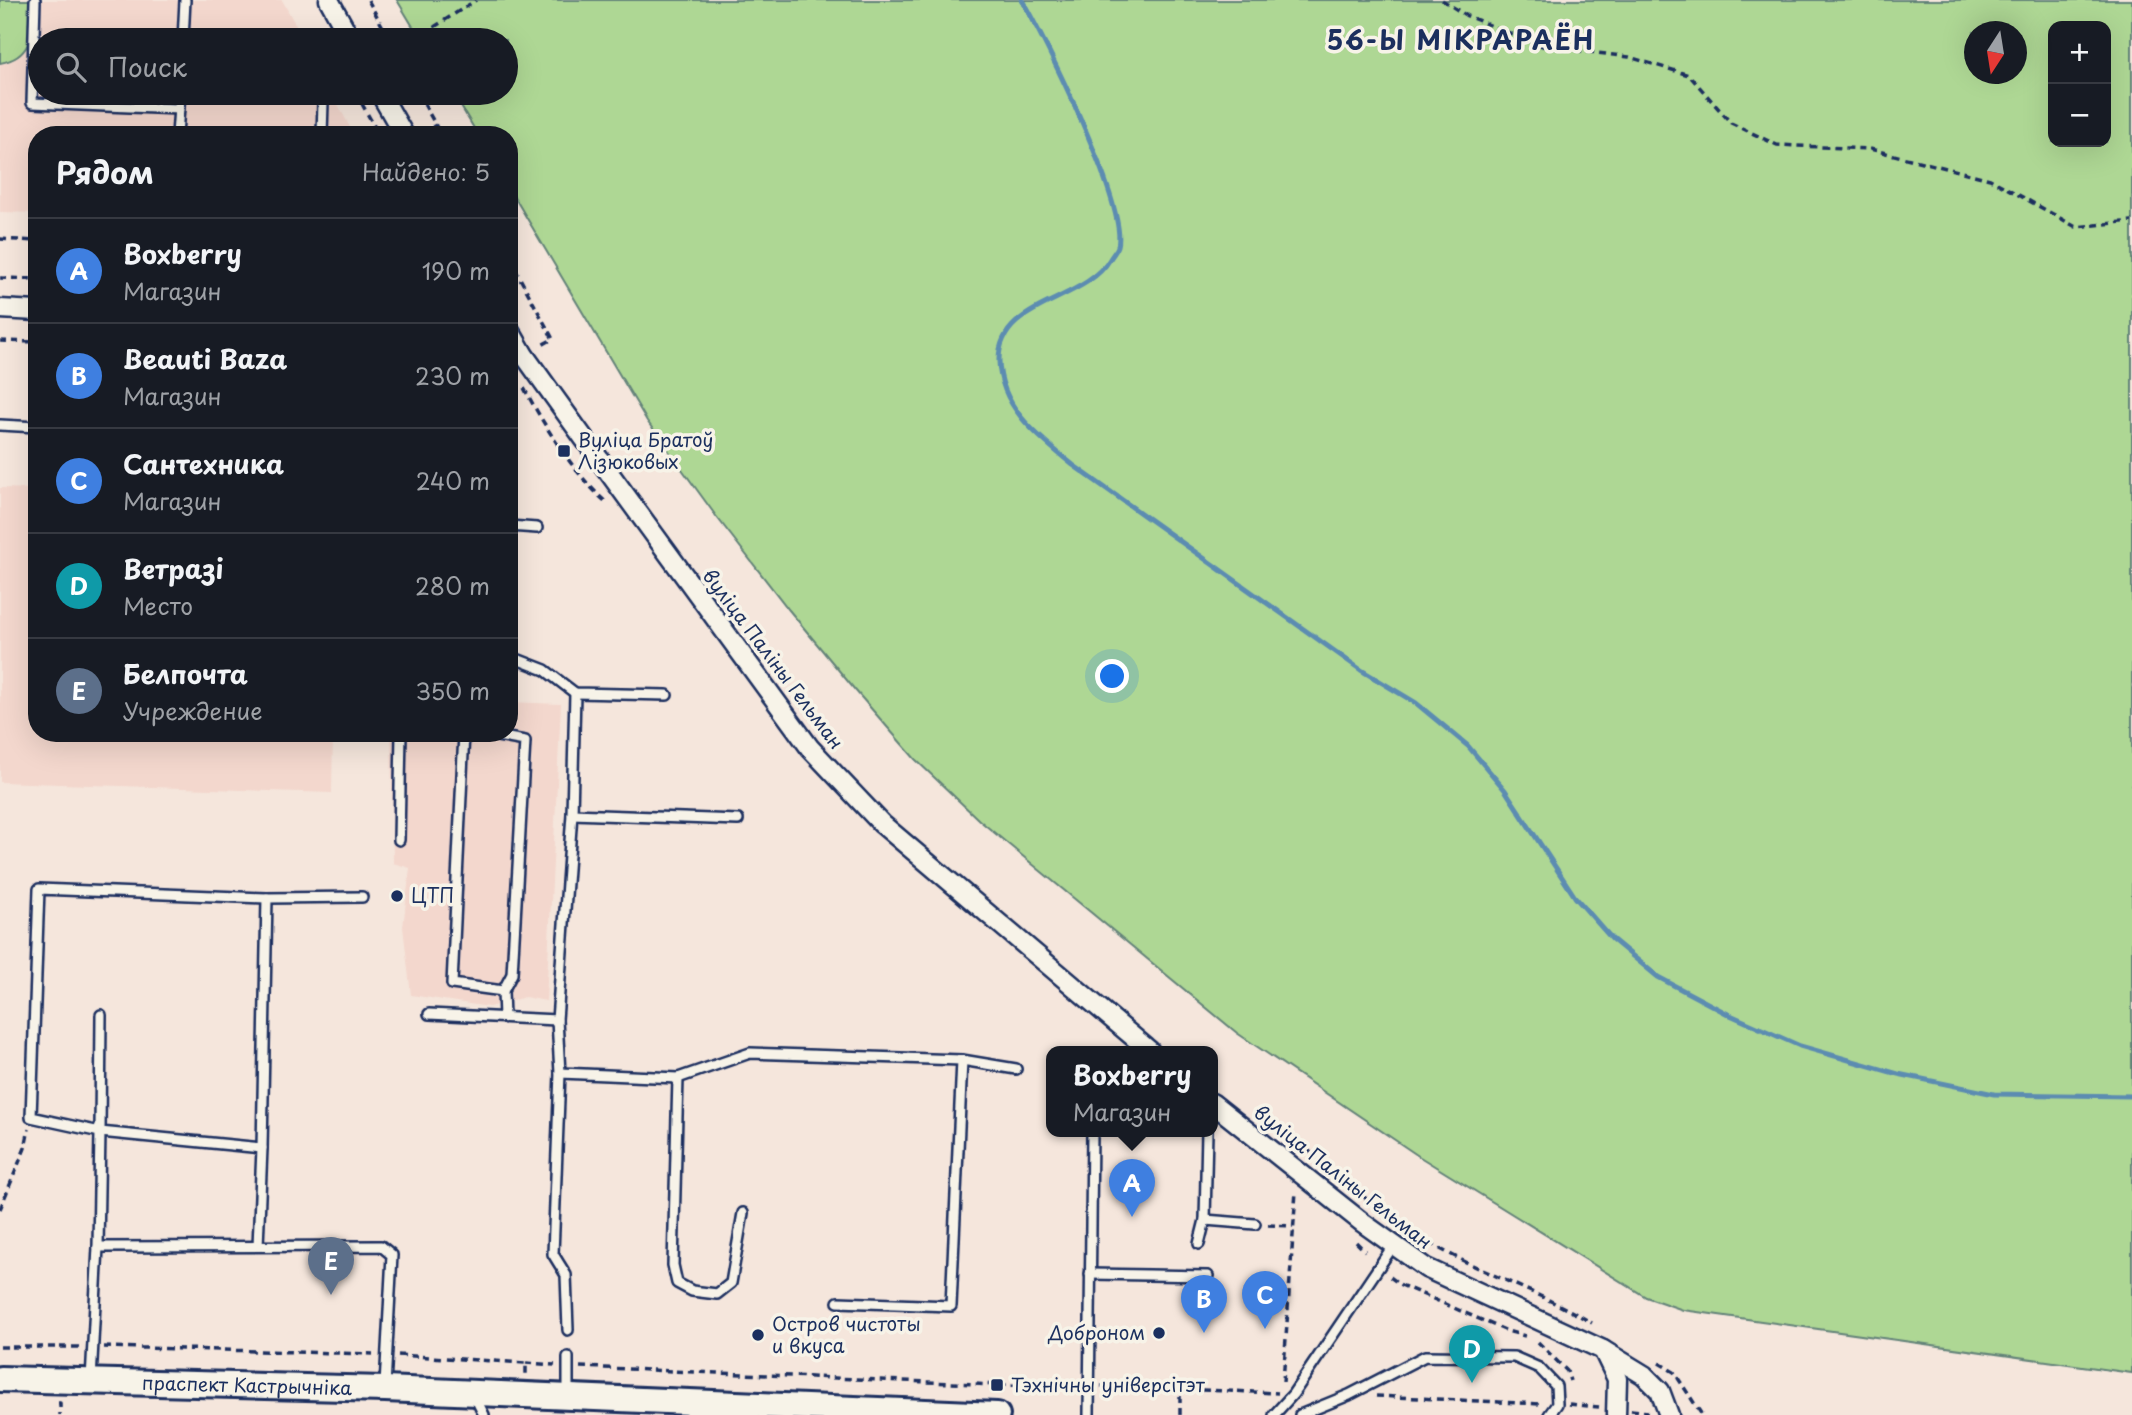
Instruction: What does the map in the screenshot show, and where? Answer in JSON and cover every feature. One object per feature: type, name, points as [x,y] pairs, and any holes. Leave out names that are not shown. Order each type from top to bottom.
[{"type":"main road","name":"праспект Кастрычніка","points":[[0,1379],[385,1389],[478,1404],[528,1395],[997,1415]]},
{"type":"street","points":[[329,0],[344,28]]},
{"type":"street","points":[[387,105],[399,126]]},
{"type":"street","points":[[0,309],[28,311]]},
{"type":"street","name":"вуліца Паліны Гельман","points":[[518,345],[810,748],[882,824],[1141,1046]]},
{"type":"street","name":"вуліца Паліны Гельман","points":[[1218,1111],[1392,1246],[1426,1268],[1603,1350],[1644,1375],[1660,1391],[1669,1415]]},
{"type":"street","points":[[1603,1350],[1617,1379],[1616,1412]]},
{"type":"lane","points":[[34,28],[35,0]]},
{"type":"lane","points":[[184,28],[185,0]]},
{"type":"lane","points":[[81,105],[179,109]]},
{"type":"lane","points":[[178,126],[179,105]]},
{"type":"lane","points":[[322,126],[323,105]]},
{"type":"lane","points":[[0,425],[28,427]]},
{"type":"lane","points":[[518,527],[537,528]]},
{"type":"lane","points":[[518,660],[545,670],[575,693],[667,695]]},
{"type":"lane","points":[[568,1330],[566,1275],[553,1254],[560,1073],[557,1020],[572,814],[575,693]]},
{"type":"lane","points":[[504,1017],[503,990],[512,974],[526,741],[518,740]]},
{"type":"lane","points":[[399,840],[401,742]]},
{"type":"lane","points":[[464,742],[452,984],[503,990]]},
{"type":"lane","points":[[572,814],[738,820]]},
{"type":"lane","points":[[262,1148],[100,1132],[31,1117],[39,889],[267,898],[362,897]]},
{"type":"lane","points":[[258,1246],[267,898]]},
{"type":"lane","points":[[429,1014],[557,1020]]},
{"type":"lane","points":[[91,1382],[98,1247],[101,1015]]},
{"type":"lane","points":[[560,1073],[678,1078],[750,1053],[962,1060],[1016,1069]]},
{"type":"lane","points":[[838,1302],[951,1306],[962,1060]]},
{"type":"lane","points":[[678,1078],[673,1265],[677,1283],[692,1291],[717,1294],[731,1283],[743,1213]]},
{"type":"lane","points":[[1089,1415],[1092,1137]]},
{"type":"lane","points":[[1199,1244],[1205,1220],[1207,1137]]},
{"type":"lane","points":[[1205,1220],[1255,1224]]},
{"type":"lane","points":[[98,1247],[381,1246],[392,1255],[385,1389]]},
{"type":"lane","points":[[1274,1415],[1293,1394],[1392,1246]]},
{"type":"lane","points":[[1090,1274],[1208,1276]]},
{"type":"lane","points":[[1300,1415],[1349,1395],[1424,1356],[1514,1357],[1539,1368],[1556,1386],[1557,1404],[1549,1415]]},
{"type":"lane","points":[[568,1362],[568,1397]]},
{"type":"path","points":[[368,0],[383,28]]},
{"type":"path","points":[[433,28],[476,0]]},
{"type":"path","points":[[1442,0],[1467,16],[1542,46],[1629,57],[1689,75],[1731,123],[1777,145],[1870,149],[1990,179],[2076,227],[2132,221]]},
{"type":"path","points":[[363,105],[374,126]]},
{"type":"path","points":[[425,105],[436,125]]},
{"type":"path","points":[[0,239],[28,241]]},
{"type":"path","points":[[518,275],[553,339],[524,355]]},
{"type":"path","points":[[0,278],[28,279]]},
{"type":"path","points":[[0,341],[28,342]]},
{"type":"path","points":[[537,413],[592,489]]},
{"type":"path","points":[[0,1209],[25,1148],[31,1117]]},
{"type":"path","points":[[1287,1133],[1376,1206]]},
{"type":"path","points":[[0,1346],[387,1354],[997,1385],[1283,1393],[1296,1189]]},
{"type":"path","points":[[1255,1224],[1293,1226]]},
{"type":"path","points":[[1390,1277],[1401,1285],[1507,1331]]},
{"type":"path","points":[[526,1363],[528,1395]]},
{"type":"path","points":[[1180,1389],[1180,1415]]},
{"type":"path","points":[[1349,1395],[1557,1404],[1616,1412],[1669,1415]]},
{"type":"path","points":[[60,1404],[60,1415]]},
{"type":"shaded area","points":[[0,0],[282,0],[297,28],[28,28],[28,105],[338,105],[349,126],[28,126],[28,213],[0,212]]},
{"type":"shaded area","points":[[0,488],[28,489],[28,742],[333,742],[332,793],[0,782]]},
{"type":"shaded area","points":[[518,702],[561,704],[546,1001],[525,997],[489,1007],[411,995],[403,927],[410,868],[393,863],[391,742],[518,742]]},
{"type":"green space","points":[[0,0],[34,0],[32,28],[28,28],[26,48],[20,55],[0,63]]},
{"type":"green space","points":[[397,0],[2132,0],[2132,1373],[1683,1310],[1646,1297],[1420,1157],[1237,1033],[979,820],[915,759],[789,610],[647,421],[518,203],[518,126],[473,126],[460,105],[518,105],[518,28],[414,28]]},
{"type":"waterway","points":[[1022,0],[1082,123],[1098,161],[1118,226],[1118,246],[1098,274],[1027,314],[1012,326],[1002,341],[999,361],[1006,393],[1035,433],[1073,465],[1361,670],[1416,703],[1468,746],[1505,790],[1575,897],[1612,939],[1658,977],[1728,1014],[1800,1046],[1898,1074],[1994,1094],[2132,1096]]},
{"type":"place","name":"Вуліца Братоў Лізюковых","points":[[564,451]]},
{"type":"place","name":"ЦТП","points":[[397,896]]},
{"type":"place","name":"Boxberry","points":[[1132,1217]]},
{"type":"place","name":"Белпочта","points":[[331,1295]]},
{"type":"place","name":"Сантехника","points":[[1265,1329]]},
{"type":"place","name":"Доброном","points":[[1159,1333]]},
{"type":"place","name":"Beauti Baza","points":[[1204,1333]]},
{"type":"place","name":"Остров чистоты и вкуса","points":[[758,1335]]},
{"type":"place","name":"Ветразі","points":[[1472,1383]]},
{"type":"place","name":"Тэхнічны універсітэт","points":[[997,1385]]},
{"type":"district","name":"56-Ы МІКРАРАЁН","points":[[1461,41]]}]
